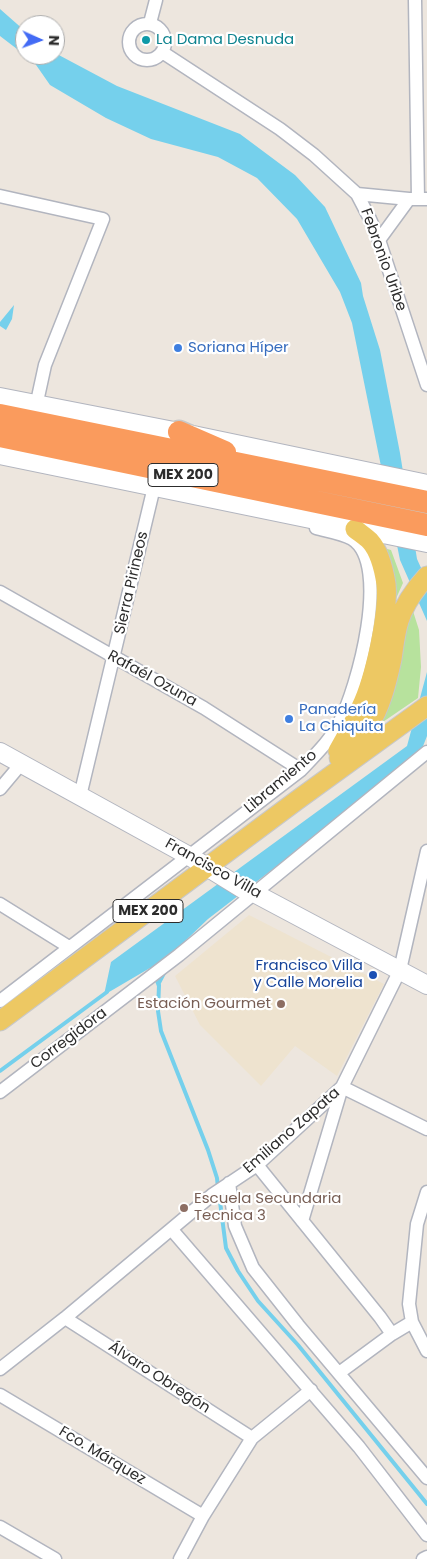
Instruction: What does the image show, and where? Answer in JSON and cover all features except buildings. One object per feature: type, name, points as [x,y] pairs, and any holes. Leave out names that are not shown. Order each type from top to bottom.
[{"type":"highway","name":"MEX 200","points":[[0,415],[30,432],[319,503],[365,501],[424,492]]},
{"type":"highway","name":"MEX 200","points":[[0,436],[30,432],[265,470],[365,501],[425,534]]},
{"type":"highway","points":[[179,432],[265,470]]},
{"type":"main road","points":[[331,766],[362,706],[370,682],[383,620],[386,584],[378,555],[371,542],[365,501]]},
{"type":"main road","name":"MEX 200","points":[[0,1021],[6,1003],[214,871],[296,801],[367,729],[382,697],[392,659],[399,620],[405,606],[427,576]]},
{"type":"main road","name":"MEX 200","points":[[296,801],[427,706]]},
{"type":"street","points":[[150,23],[156,0]]},
{"type":"street","points":[[379,240],[418,199],[415,0]]},
{"type":"street","points":[[150,23],[164,34],[164,46],[162,52],[153,59],[147,60],[136,57],[129,47],[129,35],[132,30],[143,24],[150,23]]},
{"type":"street","name":"Febronio Uribe","points":[[162,52],[280,129],[314,155],[357,194],[379,240],[427,385]]},
{"type":"street","points":[[357,194],[418,199]]},
{"type":"street","points":[[0,196],[103,219],[45,365],[30,432]]},
{"type":"street","points":[[0,397],[30,432],[154,487],[248,506],[365,501]]},
{"type":"street","points":[[0,454],[30,432],[179,432],[323,463],[365,501],[380,532],[425,534]]},
{"type":"street","name":"Sierra Pirineos","points":[[80,796],[154,487]]},
{"type":"street","name":"Libramiento","points":[[6,1003],[69,947],[301,770],[323,747],[347,708],[364,648],[371,594],[368,567],[360,548],[352,539],[326,530],[277,518],[248,506]]},
{"type":"street","name":"Rafaél Ozuna","points":[[0,592],[204,708],[301,770]]},
{"type":"street","name":"Francisco Villa","points":[[0,752],[189,856],[250,892],[427,985]]},
{"type":"street","name":"Corregidora","points":[[0,1092],[179,955],[250,892],[427,752]]},
{"type":"street","points":[[0,789],[21,764]]},
{"type":"street","name":"Emiliano Zapata","points":[[0,1369],[65,1318],[221,1188],[257,1165],[342,1087],[400,970],[427,851]]},
{"type":"street","points":[[0,904],[69,947]]},
{"type":"street","points":[[302,1221],[342,1087],[427,1129]]},
{"type":"street","points":[[257,1165],[392,1334]]},
{"type":"street","points":[[221,1188],[253,1268],[427,1478]]},
{"type":"street","points":[[427,1192],[415,1236],[409,1304],[412,1322],[427,1351]]},
{"type":"street","points":[[172,1230],[359,1447],[427,1535]]},
{"type":"street","name":"Álvaro Obregón","points":[[65,1318],[252,1438]]},
{"type":"street","points":[[340,1373],[392,1334],[412,1322]]},
{"type":"street","points":[[180,1559],[203,1516],[252,1438],[311,1390]]},
{"type":"street","name":"Fco. Márquez","points":[[0,1395],[203,1516]]},
{"type":"street","points":[[0,1528],[55,1559]]},
{"type":"shaded area","name":"Estación Gourmet","points":[[249,915],[384,984],[337,1076],[295,1046],[261,1086],[200,1025],[175,976]]},
{"type":"green space","points":[[380,547],[391,550],[403,583],[390,612]]},
{"type":"green space","points":[[412,608],[419,630],[421,667],[418,698],[377,726],[396,668]]},
{"type":"water","points":[[0,9],[15,22],[15,47],[0,36]]},
{"type":"water","points":[[65,58],[117,86],[240,134],[295,175],[325,207],[361,283],[363,296],[380,350],[400,453],[417,559],[427,581],[427,621],[400,560],[352,323],[340,292],[297,219],[257,178],[218,157],[151,139],[106,118],[50,85],[36,65],[65,65]]},
{"type":"water","points":[[14,305],[12,319],[6,330],[0,326],[0,322]]},
{"type":"water","points":[[427,672],[427,736],[418,759],[208,919],[181,945],[158,989],[150,968],[104,995],[111,962],[407,746]]},
{"type":"waterway","points":[[159,985],[158,1011],[161,1031],[208,1150],[217,1178],[218,1188]]},
{"type":"waterway","points":[[0,1071],[107,992]]},
{"type":"waterway","points":[[219,1194],[226,1248],[238,1271],[258,1301],[298,1345],[427,1504]]},
{"type":"place","name":"La Dama Desnuda","points":[[146,40]]},
{"type":"place","name":"Soriana Híper","points":[[178,348]]},
{"type":"place","name":"Panadería La Chiquita","points":[[289,719]]},
{"type":"place","name":"Francisco Villa y Calle Morelia","points":[[373,975]]},
{"type":"place","name":"Estación Gourmet","points":[[281,1004]]},
{"type":"place","name":"Escuela Secundaria Tecnica 3","points":[[184,1208]]}]
